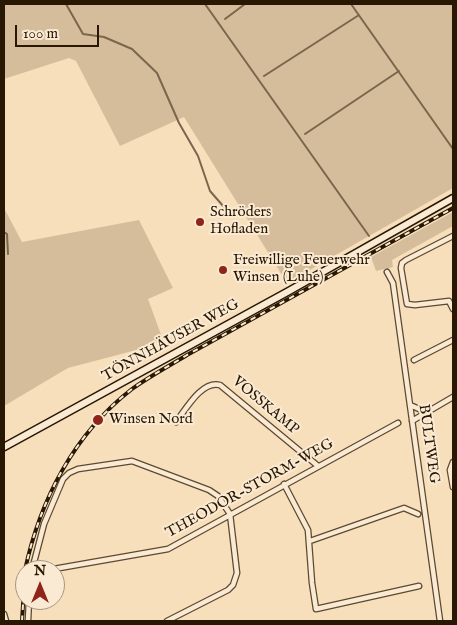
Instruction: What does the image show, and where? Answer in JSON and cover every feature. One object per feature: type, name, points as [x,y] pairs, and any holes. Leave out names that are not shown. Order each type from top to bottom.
[{"type":"main road","name":"TÖNNHÄUSER WEG","points":[[4,447],[289,291],[453,198]]},
{"type":"street","points":[[453,236],[402,263],[406,300],[410,305],[451,300],[453,309]]},
{"type":"street","name":"BULTWEG","points":[[387,272],[393,283],[440,621]]},
{"type":"street","points":[[414,360],[453,340]]},
{"type":"street","name":"VOSSKAMP","points":[[176,422],[206,386],[213,383],[220,385],[318,466]]},
{"type":"street","points":[[412,420],[453,397]]},
{"type":"street","points":[[410,405],[426,412]]},
{"type":"street","name":"THEODOR-STORM-WEG","points":[[65,567],[168,549],[398,423]]},
{"type":"street","points":[[35,560],[44,524],[63,480],[69,473],[78,469],[123,461],[140,462],[209,490],[218,496],[230,514],[237,573],[234,585],[228,590],[167,621]]},
{"type":"street","points":[[453,462],[450,470],[453,487]]},
{"type":"street","points":[[284,484],[304,522],[310,541],[312,583],[316,609],[418,586]]},
{"type":"street","points":[[310,541],[404,508],[418,514]]},
{"type":"street","points":[[4,614],[6,621]]},
{"type":"shaded area","points":[[4,4],[453,4],[453,188],[287,283],[184,117],[120,146],[76,61],[69,58],[4,79]]},
{"type":"shaded area","points":[[4,208],[22,242],[139,220],[173,288],[148,299],[163,340],[140,349],[68,368],[4,406]]},
{"type":"shaded area","points":[[453,212],[453,226],[392,260],[393,267],[376,271],[371,257]]},
{"type":"waterway","points":[[66,4],[83,34],[104,37],[132,49],[157,73],[179,123],[198,156],[210,191],[231,215]]},
{"type":"waterway","points":[[205,4],[369,236]]},
{"type":"waterway","points":[[225,19],[245,4]]},
{"type":"waterway","points":[[351,4],[453,149]]},
{"type":"waterway","points":[[264,76],[359,15]]},
{"type":"waterway","points":[[305,134],[399,71]]},
{"type":"waterway","points":[[4,232],[7,234],[8,254]]},
{"type":"railway","points":[[28,560],[40,519],[62,470],[93,426],[132,389],[187,355],[453,208]]},
{"type":"railway","points":[[22,621],[23,610]]},
{"type":"place","name":"Schröders Hofladen","points":[[200,222]]},
{"type":"place","name":"Freiwillige Feuerwehr Winsen (Luhe)","points":[[223,270]]},
{"type":"place","name":"Winsen Nord","points":[[98,420]]}]
